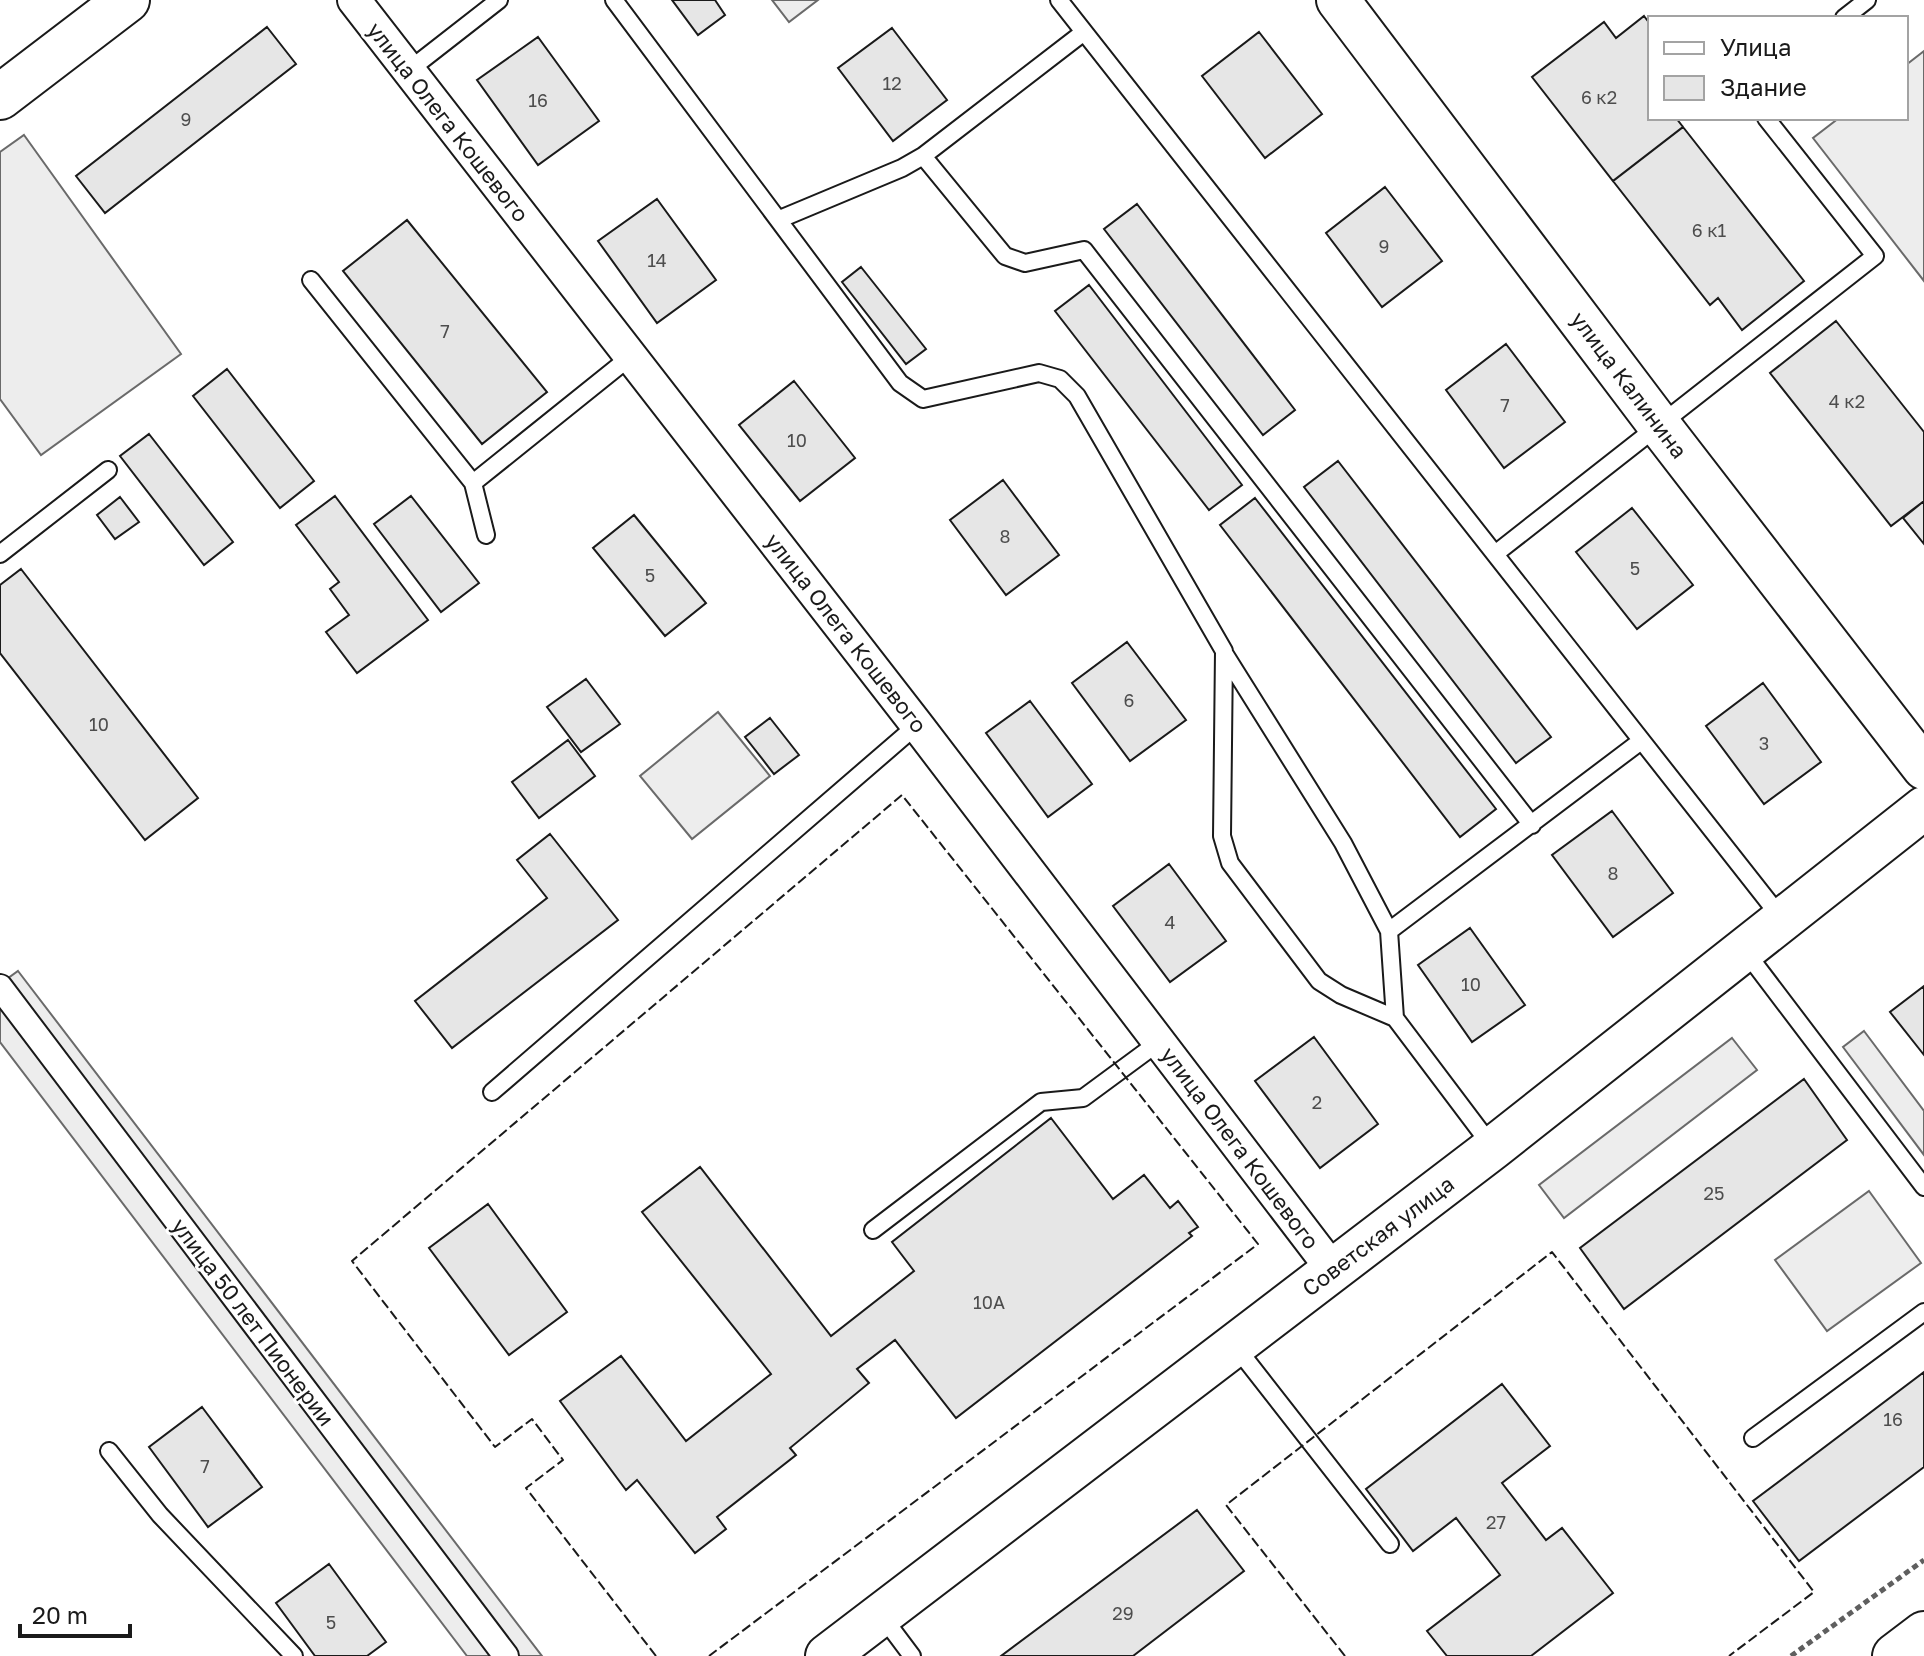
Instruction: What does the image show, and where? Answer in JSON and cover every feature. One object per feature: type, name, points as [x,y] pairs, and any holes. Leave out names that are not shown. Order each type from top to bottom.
[{"type":"main road","points":[[0,97],[127,0]]},
{"type":"main road","points":[[1895,1656],[1924,1634]]},
{"type":"street","name":"улица Олега Кошевого","points":[[354,0],[917,725],[1333,1270]]},
{"type":"street","name":"улица Калинина","points":[[1338,0],[1659,425],[1924,768]]},
{"type":"street","name":"Советская улица","points":[[827,1656],[1493,1148],[1924,808]]},
{"type":"street","name":"улица 50 лет Пионерии","points":[[0,987],[506,1656]]},
{"type":"lane","points":[[408,71],[499,0]]},
{"type":"lane","points":[[614,0],[900,383],[923,399],[1039,373],[1060,379],[1077,396],[1224,651],[1343,843],[1389,931],[1395,1018]]},
{"type":"lane","points":[[1059,0],[1783,920]]},
{"type":"lane","points":[[1847,16],[1867,0]]},
{"type":"lane","points":[[780,219],[902,168],[923,156],[1084,32]]},
{"type":"lane","points":[[1495,554],[1875,256],[1768,120]]},
{"type":"lane","points":[[923,156],[1005,256],[1025,263],[1084,250],[1532,825]]},
{"type":"lane","points":[[311,280],[473,483],[486,535]]},
{"type":"lane","points":[[473,483],[630,357]]},
{"type":"lane","points":[[0,554],[108,470]]},
{"type":"lane","points":[[1224,651],[1222,836],[1230,863],[1319,981],[1341,995],[1395,1018],[1493,1148]]},
{"type":"lane","points":[[492,1092],[917,725]]},
{"type":"lane","points":[[1389,931],[1641,741]]},
{"type":"lane","points":[[1745,951],[1924,1187]]},
{"type":"lane","points":[[873,1230],[1041,1102],[1083,1098],[1159,1042]]},
{"type":"lane","points":[[1753,1438],[1924,1312]]},
{"type":"lane","points":[[1235,1346],[1390,1544]]},
{"type":"lane","points":[[109,1451],[160,1515],[294,1656]]},
{"type":"lane","points":[[881,1615],[912,1656]]},
{"type":"path","points":[[1791,1656],[1924,1560]]},
{"type":"shaded area","points":[[772,0],[818,0],[789,22]]},
{"type":"shaded area","points":[[1924,51],[1924,281],[1813,138],[1836,120],[1908,120],[1908,63]]},
{"type":"shaded area","points":[[24,135],[181,354],[41,455],[0,399],[0,152]]},
{"type":"shaded area","points":[[718,712],[770,776],[692,839],[640,776]]},
{"type":"shaded area","points":[[18,971],[542,1656],[467,1656],[0,1042],[0,984]]},
{"type":"shaded area","points":[[1864,1031],[1924,1111],[1924,1155],[1843,1047]]},
{"type":"shaded area","points":[[1732,1038],[1757,1070],[1564,1218],[1539,1185]]},
{"type":"shaded area","points":[[1869,1191],[1921,1263],[1827,1331],[1775,1260]]},
{"type":"building","points":[[672,0],[715,0],[725,15],[698,35]]},
{"type":"building","points":[[1644,16],[1648,21],[1648,120],[1678,120],[1683,127],[1613,181],[1532,77],[1604,22],[1616,38]]},
{"type":"building","points":[[267,27],[296,64],[105,213],[76,176]]},
{"type":"building","points":[[892,28],[947,100],[893,141],[838,68]]},
{"type":"building","points":[[1259,32],[1322,114],[1265,158],[1202,76]]},
{"type":"building","points":[[538,37],[599,121],[538,165],[477,80]]},
{"type":"building","points":[[1683,127],[1804,281],[1742,330],[1718,298],[1710,305],[1613,181]]},
{"type":"building","points":[[1385,187],[1442,261],[1382,307],[1326,233]]},
{"type":"building","points":[[657,199],[716,280],[657,323],[598,241]]},
{"type":"building","points":[[1137,204],[1295,410],[1263,435],[1104,229]]},
{"type":"building","points":[[407,220],[547,392],[482,444],[343,271]]},
{"type":"building","points":[[861,267],[926,349],[906,364],[842,282]]},
{"type":"building","points":[[1089,285],[1242,485],[1209,510],[1055,311]]},
{"type":"building","points":[[1836,321],[1924,432],[1924,501],[1891,526],[1770,373]]},
{"type":"building","points":[[1506,344],[1565,422],[1504,468],[1446,390]]},
{"type":"building","points":[[227,369],[314,481],[280,508],[193,396]]},
{"type":"building","points":[[794,381],[855,458],[800,501],[739,425]]},
{"type":"building","points":[[149,434],[233,542],[204,565],[120,456]]},
{"type":"building","points":[[1338,461],[1551,737],[1516,763],[1304,487]]},
{"type":"building","points":[[1003,480],[1059,555],[1006,595],[950,520]]},
{"type":"building","points":[[335,496],[428,620],[357,673],[326,632],[349,615],[330,589],[339,582],[296,525]]},
{"type":"building","points":[[411,496],[479,583],[441,612],[374,524]]},
{"type":"building","points":[[120,497],[139,522],[115,539],[97,515]]},
{"type":"building","points":[[1255,498],[1496,809],[1460,837],[1220,525]]},
{"type":"building","points":[[1924,501],[1924,544],[1903,518]]},
{"type":"building","points":[[1632,508],[1693,585],[1637,629],[1576,552]]},
{"type":"building","points":[[634,515],[706,603],[665,636],[593,548]]},
{"type":"building","points":[[21,569],[198,798],[145,840],[0,653],[0,585]]},
{"type":"building","points":[[1127,642],[1186,720],[1130,761],[1072,683]]},
{"type":"building","points":[[586,679],[620,724],[581,752],[547,707]]},
{"type":"building","points":[[1763,683],[1821,762],[1764,804],[1706,726]]},
{"type":"building","points":[[1030,701],[1092,784],[1048,817],[986,733]]},
{"type":"building","points":[[770,718],[799,755],[774,774],[745,737]]},
{"type":"building","points":[[568,740],[595,776],[539,818],[512,782]]},
{"type":"building","points":[[1612,811],[1673,893],[1613,937],[1552,855]]},
{"type":"building","points":[[550,834],[618,920],[452,1048],[415,1001],[547,898],[517,860]]},
{"type":"building","points":[[1169,864],[1226,941],[1170,982],[1113,906]]},
{"type":"building","points":[[1470,928],[1525,1005],[1472,1042],[1418,965]]},
{"type":"building","points":[[1924,986],[1924,1055],[1890,1012]]},
{"type":"building","points":[[1314,1037],[1378,1124],[1320,1168],[1255,1081]]},
{"type":"building","points":[[1804,1079],[1847,1140],[1624,1309],[1580,1248]]},
{"type":"building","points":[[1051,1118],[1113,1199],[1144,1175],[1170,1208],[1178,1201],[1198,1227],[1189,1233],[1192,1236],[956,1418],[895,1340],[857,1369],[869,1383],[790,1448],[796,1455],[717,1517],[726,1529],[695,1553],[637,1480],[626,1490],[560,1401],[621,1356],[686,1441],[771,1374],[642,1212],[700,1167],[831,1336],[914,1271],[892,1242]]},
{"type":"building","points":[[488,1204],[567,1312],[509,1355],[429,1248]]},
{"type":"building","points":[[1924,1372],[1924,1467],[1799,1561],[1753,1501]]},
{"type":"building","points":[[1502,1384],[1550,1446],[1502,1483],[1546,1540],[1562,1528],[1613,1593],[1531,1656],[1447,1656],[1427,1631],[1500,1575],[1456,1518],[1413,1551],[1366,1489]]},
{"type":"building","points":[[202,1407],[262,1487],[208,1527],[149,1447]]},
{"type":"building","points":[[1197,1510],[1244,1571],[1133,1656],[1001,1656]]},
{"type":"building","points":[[329,1564],[386,1642],[367,1656],[315,1656],[276,1603]]},
{"type":"fence","points":[[656,1656],[526,1488],[563,1460],[532,1419],[495,1447],[352,1261],[902,795],[1258,1244],[709,1656]]},
{"type":"fence","points":[[1345,1656],[1226,1505],[1552,1252],[1814,1592],[1729,1656]]}]
